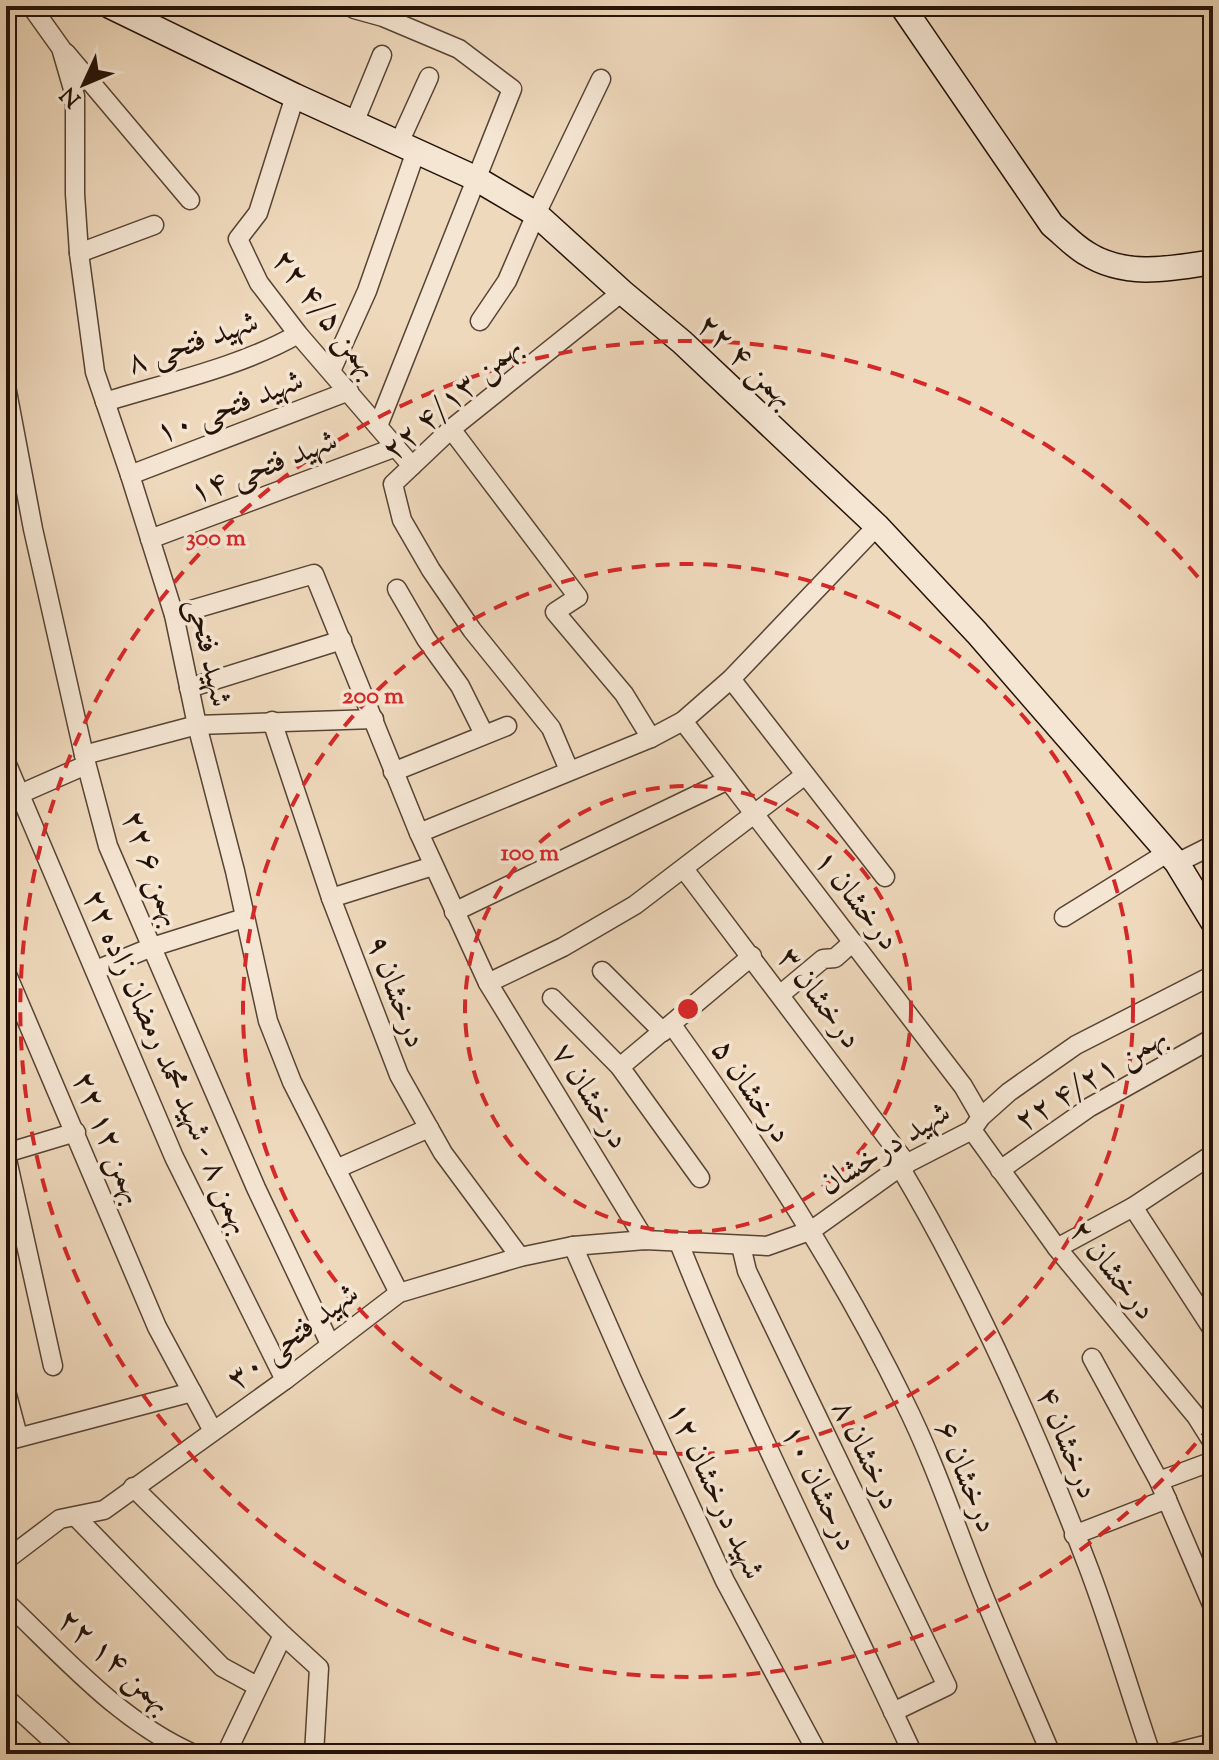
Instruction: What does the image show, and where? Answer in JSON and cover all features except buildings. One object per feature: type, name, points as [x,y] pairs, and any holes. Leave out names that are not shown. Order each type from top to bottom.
[{"type":"street","name":"شهید فتحی","points":[[31,6],[61,48],[75,96],[75,194],[79,253],[95,372],[174,615],[197,725],[268,1021],[292,1082],[399,1293]]},
{"type":"street","name":"۲۲ بهمن ۴","points":[[110,6],[295,96],[475,178],[536,214],[682,342],[877,526],[977,633],[1172,858],[1213,922]]},
{"type":"street","points":[[902,6],[1052,225],[1084,252],[1108,265],[1154,272],[1213,262]]},
{"type":"street","points":[[354,9],[383,17],[459,49],[512,89],[378,426]]},
{"type":"street","points":[[61,48],[190,200]]},
{"type":"street","points":[[354,123],[382,55]]},
{"type":"street","points":[[331,371],[367,291],[429,77]]},
{"type":"street","points":[[480,321],[507,281],[601,79]]},
{"type":"street","name":"۲۲ بهمن ۴/۵","points":[[295,96],[258,213],[238,239],[259,283],[298,334],[412,466]]},
{"type":"street","points":[[79,253],[154,225]]},
{"type":"street","name":"۲۲ بهمن ۴/۱۳","points":[[569,770],[551,728],[472,630],[431,570],[402,520],[393,484],[451,429],[622,292]]},
{"type":"street","name":"شهید فتحی ۸","points":[[105,402],[206,371],[298,334]]},
{"type":"street","name":"۲۲ بهمن ۶","points":[[6,386],[33,529],[85,760],[108,846],[256,1188],[330,1344]]},
{"type":"street","name":"شهید فتحی ۱۰","points":[[130,475],[349,391]]},
{"type":"street","points":[[451,429],[578,597],[555,612],[624,694],[651,738]]},
{"type":"street","name":"شهید فتحی ۱۴","points":[[150,539],[396,447]]},
{"type":"street","points":[[419,833],[651,738],[683,721],[731,679],[877,526]]},
{"type":"street","name":"درخشان ۷","points":[[174,615],[314,574],[393,772],[488,983],[645,1240]]},
{"type":"street","points":[[397,589],[426,639],[460,686],[484,734]]},
{"type":"street","points":[[189,688],[342,640]]},
{"type":"street","points":[[731,679],[885,877]]},
{"type":"street","points":[[20,794],[85,760],[197,725],[374,719]]},
{"type":"street","name":"درخشان ۹","points":[[272,721],[331,898],[399,1075],[443,1153],[520,1257]]},
{"type":"street","name":"درخشان ۱","points":[[683,721],[963,1086],[977,1123]]},
{"type":"street","points":[[393,772],[507,726]]},
{"type":"street","name":"۲۲ بهمن ۸ - شهید محمد رمضان زاده","points":[[6,762],[174,1157],[285,1380]]},
{"type":"street","points":[[488,983],[563,947],[635,905],[805,775]]},
{"type":"street","points":[[454,912],[728,780]]},
{"type":"street","points":[[1064,917],[1172,858],[1213,845]]},
{"type":"street","points":[[331,898],[433,866]]},
{"type":"street","name":"درخشان ۳","points":[[684,869],[781,994],[904,1165]]},
{"type":"street","points":[[96,970],[152,947],[244,918]]},
{"type":"street","points":[[781,994],[823,959],[835,958],[853,942]]},
{"type":"street","points":[[620,1067],[752,956]]},
{"type":"street","name":"درخشان ۵","points":[[602,971],[667,1028],[724,1098],[812,1230]]},
{"type":"street","name":"۲۲ بهمن ۱۲","points":[[6,972],[11,993],[76,1132],[157,1327]]},
{"type":"street","name":"شهید درخشان","points":[[573,1246],[645,1240],[767,1246],[812,1230],[904,1165],[977,1123],[1009,1092],[1076,1045],[1213,975]]},
{"type":"street","points":[[552,998],[620,1067],[700,1178]]},
{"type":"street","name":"۲۲ بهمن ۴/۲۱","points":[[1000,1170],[1090,1107],[1213,1038]]},
{"type":"street","name":"درخشان ۲","points":[[977,1123],[1000,1170],[1057,1248],[1196,1416],[1213,1443]]},
{"type":"street","points":[[336,1169],[429,1128]]},
{"type":"street","points":[[53,1366],[6,1154],[76,1132]]},
{"type":"street","points":[[1057,1248],[1133,1207],[1213,1154]]},
{"type":"street","name":"درخشان ۴","points":[[904,1165],[964,1278],[1012,1383],[1089,1569],[1151,1754]]},
{"type":"street","points":[[1133,1207],[1213,1330]]},
{"type":"street","name":"درخشان ۶","points":[[812,1230],[903,1398],[933,1461],[982,1592],[1051,1754]]},
{"type":"street","name":"درحشان ۱۰","points":[[679,1243],[745,1399],[913,1754]]},
{"type":"street","name":"شهید فتحی ۳۰","points":[[157,1327],[213,1431],[399,1293],[520,1257],[573,1246]]},
{"type":"street","name":"شهید درخشان ۱۲","points":[[573,1246],[725,1581],[818,1754]]},
{"type":"street","name":"درخشان ۸","points":[[741,1246],[747,1271],[947,1686],[893,1712]]},
{"type":"street","points":[[1092,1358],[1159,1481],[1211,1599]]},
{"type":"street","points":[[6,1391],[12,1438],[192,1392]]},
{"type":"street","points":[[6,1560],[60,1519],[104,1510],[213,1431]]},
{"type":"street","points":[[1159,1481],[1213,1461]]},
{"type":"street","points":[[133,1487],[319,1668],[314,1754]]},
{"type":"street","points":[[1074,1535],[1167,1499]]},
{"type":"street","points":[[76,1517],[222,1667],[257,1686]]},
{"type":"street","name":"۲۲ بهمن ۱۴","points":[[6,1602],[105,1698],[165,1741],[194,1754]]},
{"type":"street","points":[[226,1754],[283,1635]]},
{"type":"street","points":[[6,1698],[67,1754]]},
{"type":"street","points":[[1169,1754],[1213,1743]]}]
